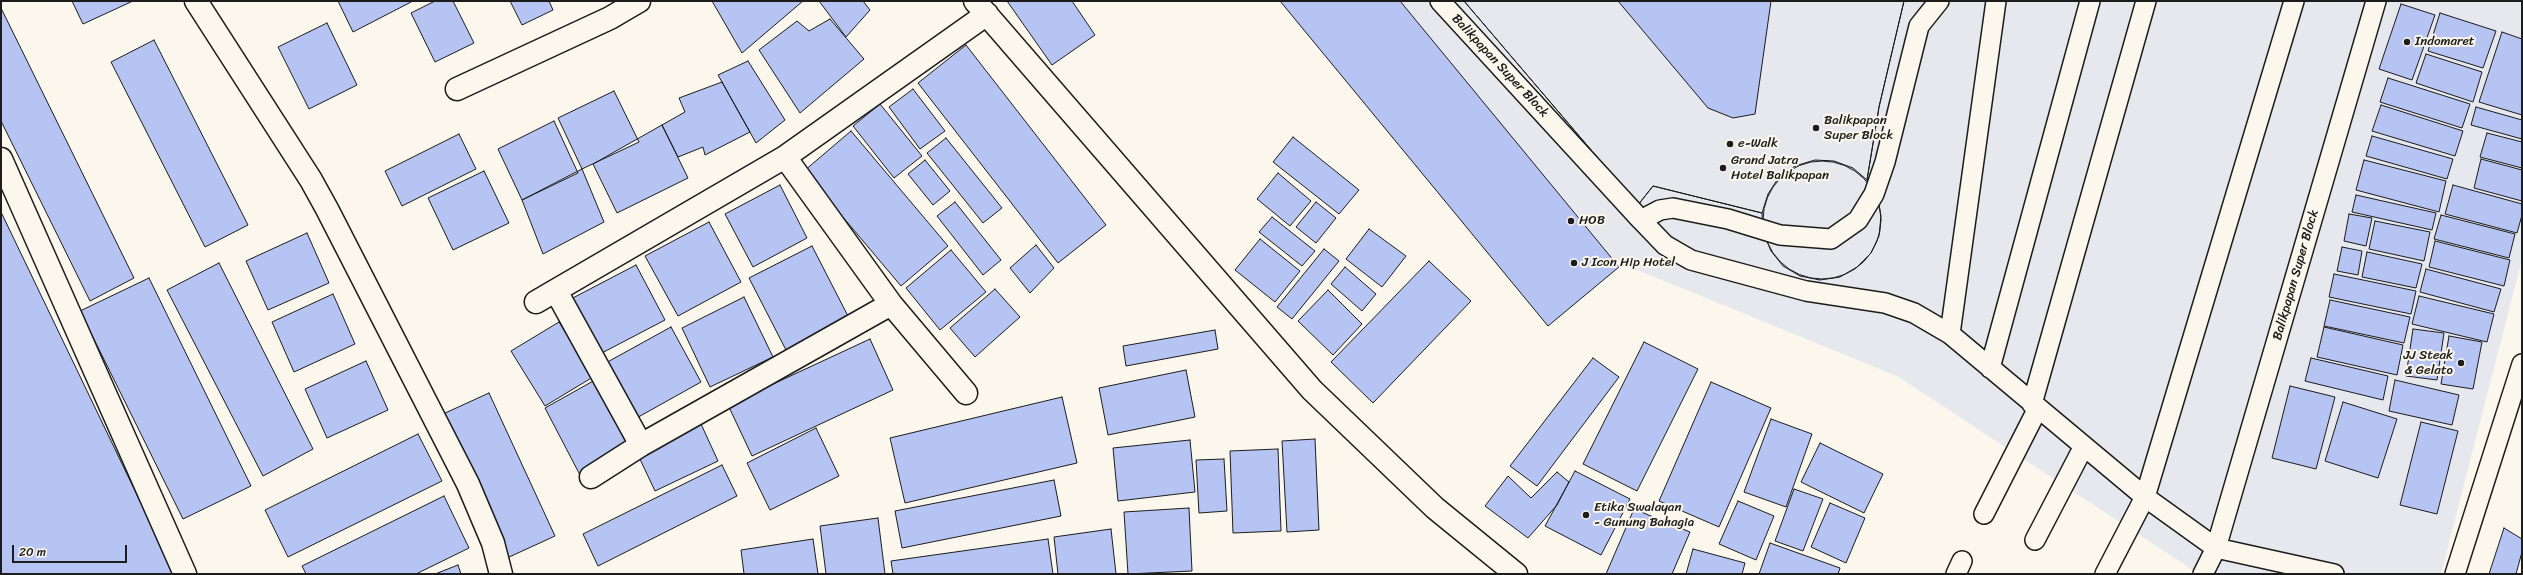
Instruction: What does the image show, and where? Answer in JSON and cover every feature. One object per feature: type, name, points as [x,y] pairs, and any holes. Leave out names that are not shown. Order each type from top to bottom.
[{"type":"street","points":[[196,1],[311,180],[327,209],[468,484],[493,544],[501,574]]},
{"type":"street","points":[[457,89],[610,18],[639,1]]},
{"type":"street","points":[[536,302],[785,157],[981,8],[1312,390],[1435,508],[1516,574]]},
{"type":"street","points":[[785,157],[891,304],[966,393]]},
{"type":"street","points":[[1,159],[185,574]]},
{"type":"street","points":[[556,291],[641,445]]},
{"type":"street","points":[[591,477],[641,445],[891,304]]},
{"type":"lane","name":"Balikpapan Super Block","points":[[1440,1],[1665,245],[1691,260],[1806,291],[1885,303],[1914,313],[1950,334],[2145,497],[2216,548],[2325,573]]},
{"type":"lane","points":[[1641,220],[1660,210],[1673,208],[1728,219],[1780,235],[1830,240],[1858,220],[1874,194],[1885,162],[1919,26],[1939,1]]},
{"type":"lane","points":[[1950,334],[1996,1]]},
{"type":"lane","points":[[1990,368],[2090,1]]},
{"type":"lane","points":[[1984,514],[2035,406],[2146,1]]},
{"type":"lane","points":[[2105,574],[2145,497],[2294,1]]},
{"type":"lane","name":"Balikpapan Super Block","points":[[2203,574],[2216,548],[2376,1]]},
{"type":"lane","points":[[2454,574],[2522,364]]},
{"type":"lane","points":[[2036,540],[2084,446]]},
{"type":"shaded area","points":[[1308,1],[2522,1],[2522,259],[2441,574],[2199,574],[1897,376],[1478,205]]},
{"type":"building","points":[[72,1],[133,1],[83,24]]},
{"type":"building","points":[[338,1],[413,1],[353,32]]},
{"type":"building","points":[[435,1],[453,1],[474,43],[435,62],[411,13]]},
{"type":"building","points":[[510,1],[549,1],[553,10],[522,25]]},
{"type":"building","points":[[712,1],[803,1],[742,53]]},
{"type":"building","points":[[819,1],[863,1],[870,10],[846,37]]},
{"type":"building","points":[[1007,1],[1072,1],[1095,35],[1052,65]]},
{"type":"building","points":[[1280,1],[1400,1],[1619,267],[1548,326]]},
{"type":"building","name":"e-Walk","points":[[1464,1],[1904,1],[1879,107],[1867,180],[1877,197],[1881,216],[1879,236],[1871,253],[1857,267],[1840,277],[1820,280],[1800,276],[1783,266],[1771,251],[1763,232],[1762,213],[1653,186],[1638,205]]},
{"type":"building","name":"e-Walk","points":[[1464,1],[1618,1],[1708,108],[1733,118],[1755,114],[1771,1],[1904,1],[1879,107],[1867,180],[1853,168],[1834,161],[1815,160],[1795,166],[1779,177],[1768,194],[1762,213],[1653,186],[1638,205]]},
{"type":"building","name":"Indomaret","points":[[2401,4],[2435,15],[2412,80],[2379,69]]},
{"type":"building","points":[[1,8],[134,278],[90,301],[1,121]]},
{"type":"building","points":[[2440,13],[2496,31],[2483,68],[2428,51]]},
{"type":"building","points":[[830,19],[864,59],[800,113],[759,50],[797,21],[809,31]]},
{"type":"building","points":[[327,23],[357,85],[309,109],[278,47]]},
{"type":"building","points":[[2502,32],[2522,39],[2522,115],[2479,102]]},
{"type":"building","points":[[154,40],[248,225],[205,247],[111,62]]},
{"type":"building","points":[[966,45],[1106,225],[1058,263],[918,83]]},
{"type":"building","points":[[2426,54],[2482,72],[2473,102],[2416,83]]},
{"type":"building","points":[[748,61],[785,120],[756,143],[718,75]]},
{"type":"building","points":[[2388,78],[2470,104],[2462,128],[2380,102]]},
{"type":"building","points":[[722,82],[750,132],[705,155],[703,147],[678,157],[662,125],[685,112],[679,98]]},
{"type":"building","points":[[913,89],[945,131],[920,149],[889,107]]},
{"type":"building","points":[[614,91],[639,142],[582,169],[558,118]]},
{"type":"building","points":[[880,104],[922,156],[894,178],[853,126]]},
{"type":"building","points":[[2381,105],[2463,131],[2455,156],[2372,131]]},
{"type":"building","points":[[2476,107],[2522,120],[2522,139],[2471,125]]},
{"type":"building","points":[[554,121],[578,173],[522,200],[498,149]]},
{"type":"building","points":[[662,125],[688,178],[617,213],[593,164]]},
{"type":"building","points":[[851,131],[948,246],[901,286],[804,171]]},
{"type":"building","points":[[2487,133],[2522,142],[2522,168],[2480,157]]},
{"type":"building","points":[[459,134],[476,169],[402,206],[385,171]]},
{"type":"building","points":[[2372,136],[2453,159],[2447,179],[2366,156]]},
{"type":"building","points":[[1293,137],[1359,190],[1339,214],[1273,162]]},
{"type":"building","points":[[946,138],[1002,208],[983,223],[927,153]]},
{"type":"building","points":[[2481,159],[2522,170],[2522,201],[2474,188]]},
{"type":"building","points":[[925,160],[950,191],[933,205],[908,174]]},
{"type":"building","points":[[2364,160],[2446,181],[2439,212],[2356,190]]},
{"type":"building","points":[[1822,161],[1845,165],[1864,178],[1877,197],[1881,220],[1877,243],[1864,262],[1845,275],[1822,279],[1799,275],[1780,262],[1767,243],[1763,220],[1767,197],[1780,178],[1799,165]]},
{"type":"building","points":[[582,169],[604,222],[543,254],[522,200]]},
{"type":"building","points":[[484,171],[509,223],[453,250],[428,198]]},
{"type":"building","points":[[1278,173],[1311,201],[1290,226],[1257,199]]},
{"type":"building","points":[[780,185],[807,238],[753,267],[725,214]]},
{"type":"building","points":[[2453,185],[2522,204],[2522,215],[2517,233],[2445,214]]},
{"type":"building","points":[[2356,195],[2436,213],[2432,230],[2352,212]]},
{"type":"building","points":[[955,202],[1001,260],[983,275],[937,216]]},
{"type":"building","points":[[1316,202],[1336,218],[1316,243],[1296,227]]},
{"type":"building","points":[[1,212],[175,574],[1,574]]},
{"type":"building","points":[[2349,214],[2372,218],[2366,246],[2344,241]]},
{"type":"building","points":[[2441,215],[2515,234],[2509,258],[2434,239]]},
{"type":"building","points":[[1272,217],[1315,251],[1302,266],[1259,232]]},
{"type":"building","points":[[2375,221],[2430,232],[2424,261],[2369,249]]},
{"type":"building","points":[[709,222],[741,282],[678,316],[645,256]]},
{"type":"building","points":[[1369,229],[1406,256],[1382,287],[1346,259]]},
{"type":"building","points":[[307,233],[329,283],[268,310],[246,261]]},
{"type":"building","points":[[1260,239],[1300,271],[1275,302],[1235,270]]},
{"type":"building","points":[[2435,241],[2510,260],[2504,286],[2429,267]]},
{"type":"building","points":[[1036,245],[1054,268],[1030,293],[1010,268]]},
{"type":"building","points":[[812,246],[849,318],[786,350],[749,278]]},
{"type":"building","points":[[2342,247],[2362,251],[2358,275],[2337,271]]},
{"type":"building","points":[[1324,249],[1339,261],[1292,319],[1277,307]]},
{"type":"building","points":[[951,250],[986,292],[940,330],[906,288]]},
{"type":"building","points":[[2367,252],[2422,264],[2416,288],[2362,277]]},
{"type":"building","points":[[1429,261],[1471,301],[1373,403],[1331,362]]},
{"type":"building","points":[[219,263],[313,449],[263,476],[167,290]]},
{"type":"building","points":[[636,265],[665,320],[598,355],[569,300]]},
{"type":"building","points":[[1345,267],[1376,294],[1362,311],[1331,284]]},
{"type":"building","points":[[2426,269],[2501,289],[2494,312],[2420,292]]},
{"type":"building","points":[[2334,274],[2416,291],[2411,314],[2329,297]]},
{"type":"building","points":[[149,278],[251,486],[183,519],[80,311]]},
{"type":"building","points":[[995,289],[1020,317],[975,357],[950,328]]},
{"type":"building","points":[[1328,290],[1362,324],[1333,355],[1298,321]]},
{"type":"building","points":[[333,294],[355,344],[294,372],[272,322]]},
{"type":"building","points":[[2419,296],[2494,314],[2487,342],[2412,324]]},
{"type":"building","points":[[744,297],[773,357],[710,387],[682,328]]},
{"type":"building","points":[[2330,300],[2410,317],[2404,343],[2324,326]]},
{"type":"building","points":[[559,322],[593,377],[545,406],[511,351]]},
{"type":"building","points":[[671,327],[701,382],[633,420],[602,365]]},
{"type":"building","points":[[2324,327],[2403,345],[2397,375],[2317,357]]},
{"type":"building","points":[[2413,329],[2444,333],[2437,380],[2406,376]]},
{"type":"building","points":[[1215,330],[1218,349],[1126,366],[1123,346]]},
{"type":"building","name":"JJ Steak & Gelato","points":[[2449,336],[2482,342],[2473,389],[2441,384]]},
{"type":"building","points":[[870,339],[893,390],[752,456],[728,405]]},
{"type":"building","points":[[1644,342],[1698,369],[1637,491],[1583,464]]},
{"type":"building","points":[[1593,358],[1619,377],[1537,486],[1510,466]]},
{"type":"building","points":[[2311,358],[2388,376],[2383,400],[2305,381]]},
{"type":"building","points":[[366,361],[388,410],[327,438],[305,389]]},
{"type":"building","points":[[1186,370],[1195,417],[1108,435],[1099,388]]},
{"type":"building","points":[[595,380],[631,447],[580,475],[545,408]]},
{"type":"building","points":[[2395,380],[2459,395],[2452,425],[2389,411]]},
{"type":"building","points":[[1711,382],[1771,408],[1719,527],[1659,501]]},
{"type":"building","points":[[2290,386],[2335,397],[2316,469],[2272,458]]},
{"type":"building","points":[[489,393],[555,536],[507,558],[443,414]]},
{"type":"building","points":[[1062,397],[1077,463],[905,503],[890,438]]},
{"type":"building","points":[[2343,402],[2397,419],[2378,478],[2325,461]]},
{"type":"building","points":[[1771,419],[1812,434],[1786,507],[1744,492]]},
{"type":"building","points":[[2421,422],[2458,431],[2437,514],[2400,505]]},
{"type":"building","points":[[701,424],[718,461],[655,491],[638,455]]},
{"type":"building","points":[[816,428],[839,476],[770,510],[747,463]]},
{"type":"building","points":[[418,434],[442,481],[288,557],[265,510]]},
{"type":"building","points":[[1315,439],[1319,530],[1287,532],[1282,441]]},
{"type":"building","points":[[1190,440],[1195,492],[1118,501],[1113,448]]},
{"type":"building","points":[[1820,443],[1883,474],[1864,513],[1801,482]]},
{"type":"building","points":[[1278,449],[1281,531],[1233,533],[1230,451]]},
{"type":"building","points":[[1224,459],[1227,511],[1199,513],[1196,460]]},
{"type":"building","points":[[722,465],[737,496],[598,566],[583,534]]},
{"type":"building","name":"Etika Swalayan - Gunung Bahagia","points":[[1575,471],[1630,499],[1601,555],[1545,526]]},
{"type":"building","points":[[1557,472],[1569,482],[1557,505],[1528,538],[1485,506],[1508,476],[1531,498]]},
{"type":"building","points":[[1054,480],[1061,516],[902,548],[895,511]]},
{"type":"building","points":[[1794,489],[1823,499],[1803,551],[1775,541]]},
{"type":"building","points":[[444,496],[469,548],[416,574],[306,574],[302,566]]},
{"type":"building","points":[[1738,501],[1774,516],[1756,560],[1719,544]]},
{"type":"building","points":[[1830,503],[1865,518],[1846,563],[1811,547]]},
{"type":"building","points":[[1189,508],[1192,571],[1128,574],[1124,512]]},
{"type":"building","points":[[1634,509],[1690,532],[1672,574],[1606,574]]},
{"type":"building","points":[[878,518],[885,574],[826,574],[820,526]]},
{"type":"building","points":[[2504,528],[2522,539],[2522,552],[2516,574],[2489,574]]},
{"type":"building","points":[[1111,529],[1116,574],[1058,574],[1054,537]]},
{"type":"building","points":[[813,539],[818,574],[744,574],[741,550]]},
{"type":"building","points":[[1048,539],[1053,574],[893,574],[891,561]]},
{"type":"building","points":[[1770,543],[1840,568],[1838,574],[1759,574]]},
{"type":"building","points":[[1693,549],[1745,563],[1742,574],[1686,574]]},
{"type":"building","points":[[458,565],[461,574],[435,574]]},
{"type":"place","name":"Indomaret","points":[[2407,42]]},
{"type":"place","name":"Balikpapan Super Block","points":[[1816,128]]},
{"type":"place","name":"e-Walk","points":[[1730,144]]},
{"type":"place","name":"Grand Jatra Hotel Balikpapan","points":[[1723,168]]},
{"type":"place","name":"HOB","points":[[1571,221]]},
{"type":"place","name":"J Icon Hip Hotel","points":[[1574,263]]},
{"type":"place","name":"JJ Steak & Gelato","points":[[2461,363]]},
{"type":"place","name":"Etika Swalayan - Gunung Bahagia","points":[[1586,515]]}]
